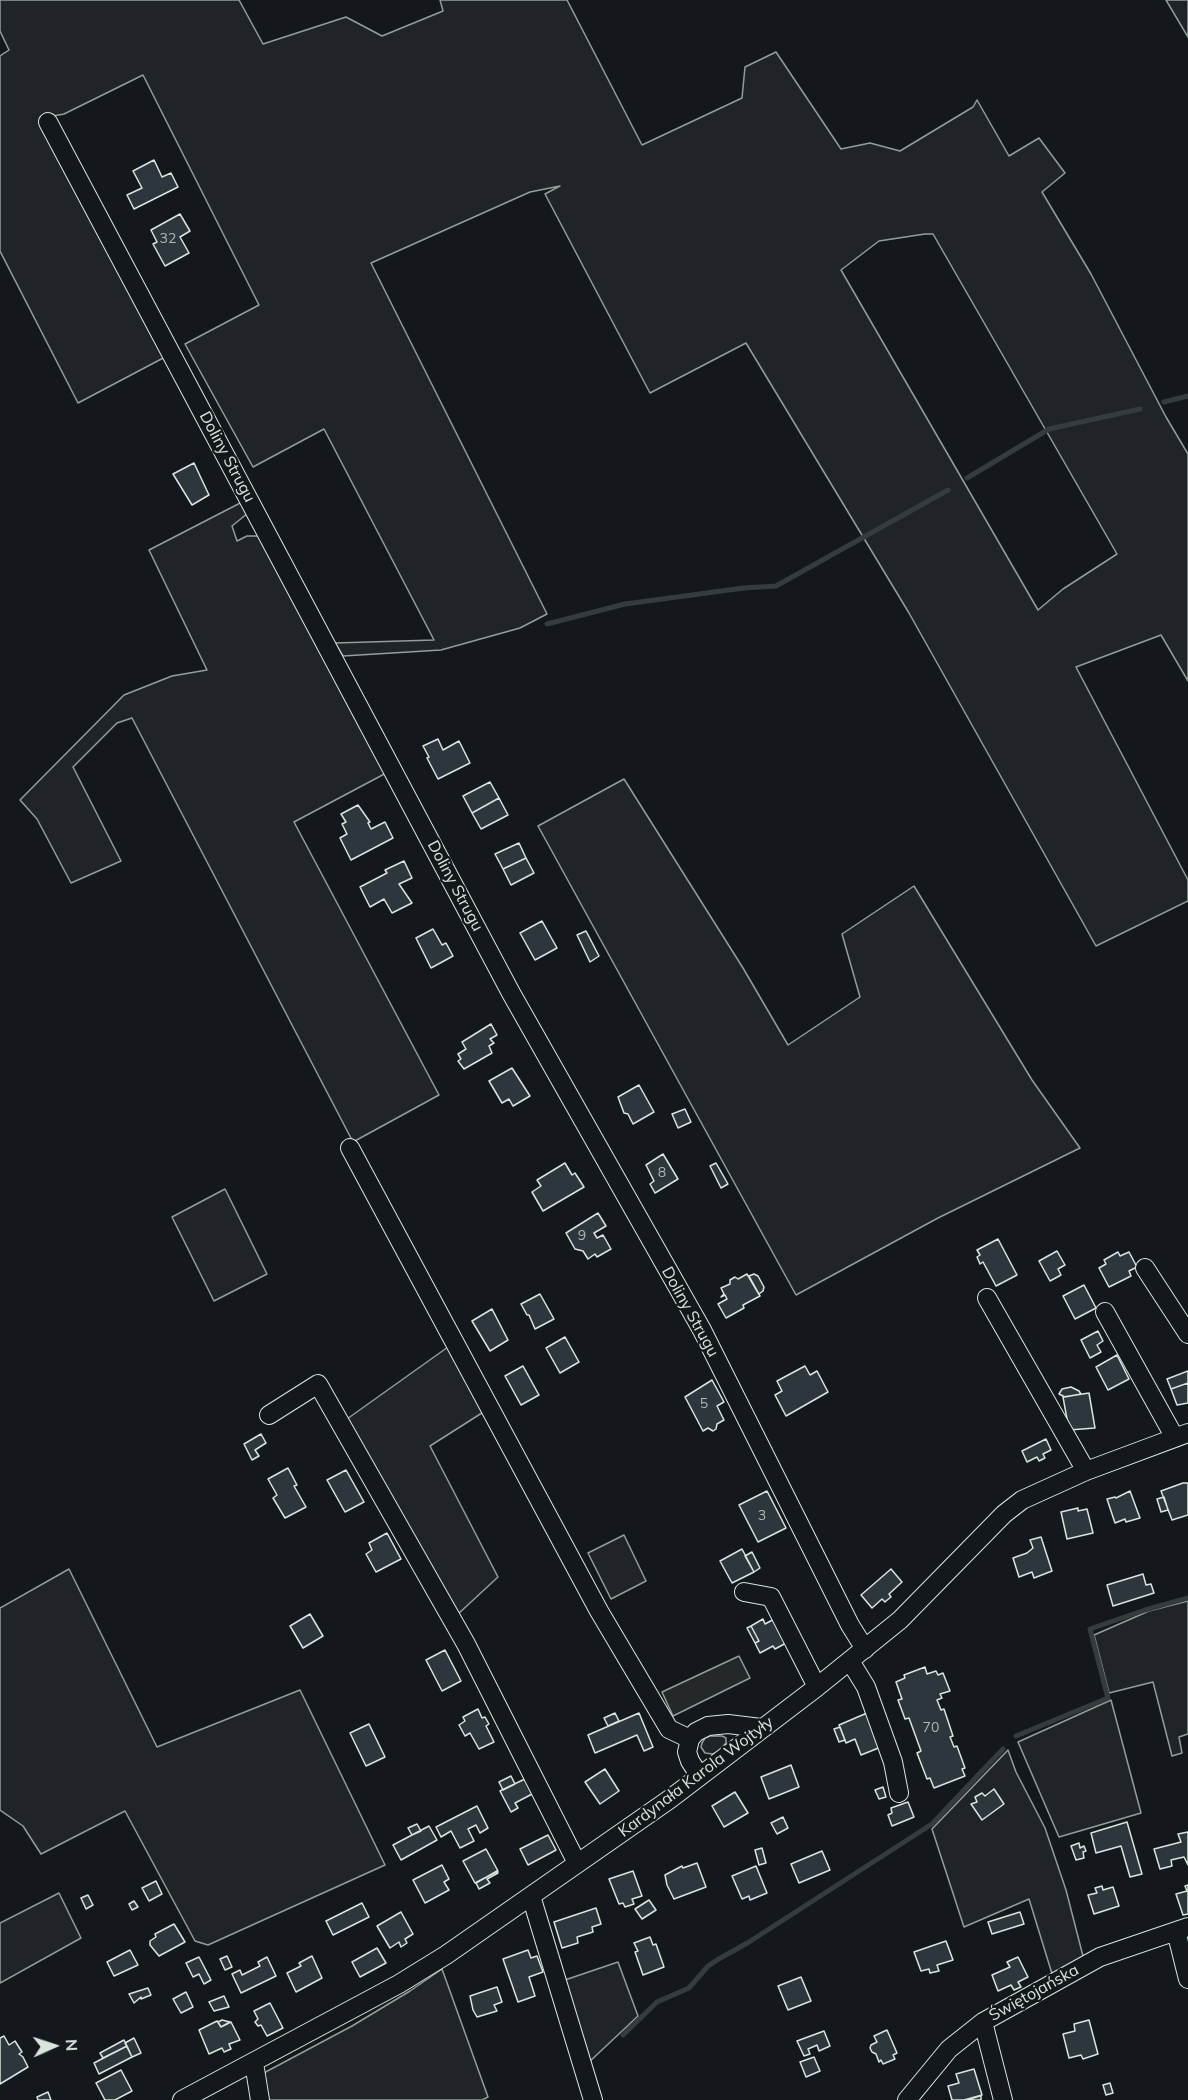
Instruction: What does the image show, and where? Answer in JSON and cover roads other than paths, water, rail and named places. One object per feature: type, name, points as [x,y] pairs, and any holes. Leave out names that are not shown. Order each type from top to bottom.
[{"type":"street","name":"Doliny Strugu","points":[[48,122],[511,993],[702,1330],[850,1625],[865,1649]]},
{"type":"street","points":[[350,1148],[599,1611],[669,1729],[690,1739]]},
{"type":"street","points":[[1145,1268],[1188,1334]]},
{"type":"street","points":[[987,1298],[1086,1471]]},
{"type":"street","points":[[1105,1312],[1182,1435]]},
{"type":"street","points":[[269,1415],[318,1384],[466,1644],[577,1863]]},
{"type":"street","name":"Kardynała Karola Wojtyły","points":[[182,2100],[399,1984],[446,1955],[670,1798],[865,1649],[909,1612],[1004,1514],[1022,1500],[1086,1471],[1182,1435]]},
{"type":"street","points":[[744,1592],[771,1597],[817,1686]]},
{"type":"street","points":[[850,1660],[866,1687],[893,1762],[899,1793]]},
{"type":"street","points":[[699,1775],[687,1752],[690,1739],[696,1732],[708,1726],[728,1724],[761,1728]]},
{"type":"street","points":[[531,1896],[593,2100]]},
{"type":"street","points":[[1182,1929],[1188,1979]]},
{"type":"street","name":"Świętojańska","points":[[907,2100],[949,2049],[983,2022],[1089,1962],[1182,1929]]},
{"type":"street","points":[[983,2022],[1003,2100]]},
{"type":"street","points":[[254,2063],[260,2100]]},
{"type":"waterway","points":[[1164,402],[1188,396]]},
{"type":"waterway","points":[[967,478],[1049,429],[1140,409]]},
{"type":"waterway","points":[[547,624],[625,604],[744,588],[776,586],[948,490]]},
{"type":"waterway","points":[[1016,1736],[1108,1698],[1090,1629],[1188,1598]]},
{"type":"waterway","points":[[623,2035],[657,2002],[689,1988],[708,1966],[932,1824],[1003,1749]]}]
